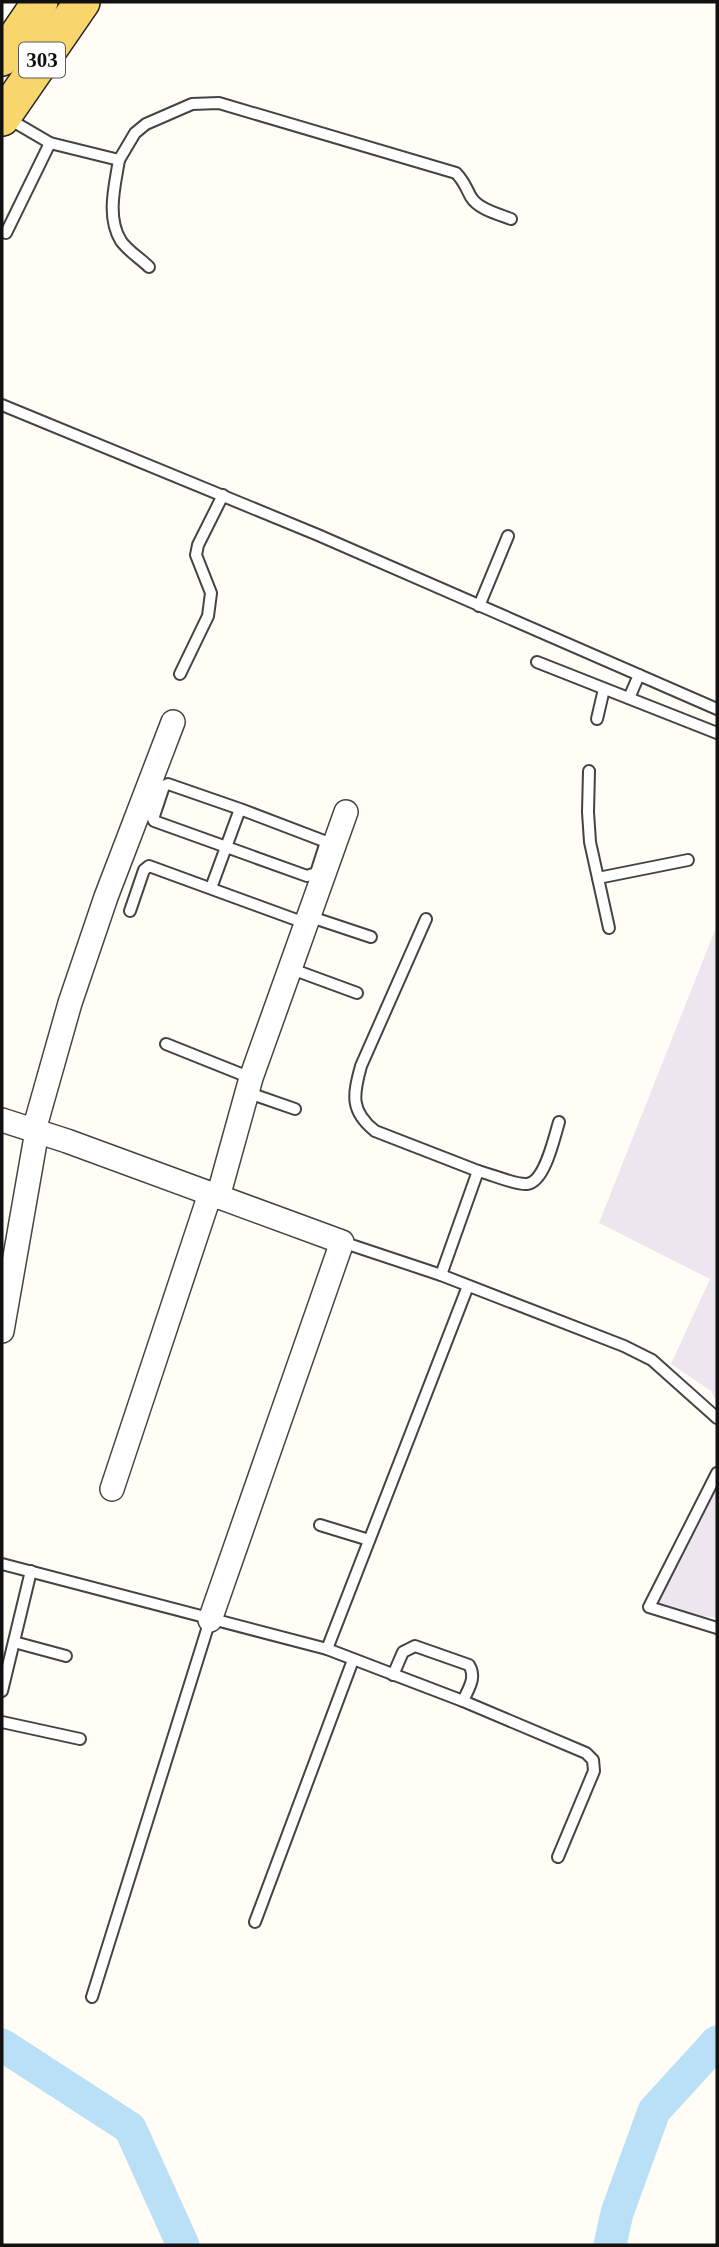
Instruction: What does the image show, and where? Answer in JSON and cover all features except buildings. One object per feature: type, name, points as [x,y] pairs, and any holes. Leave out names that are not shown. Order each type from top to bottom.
[{"type":"main road","name":"303","points":[[2,58],[40,2]]},
{"type":"main road","name":"303","points":[[2,117],[82,2]]},
{"type":"street","points":[[2,1331],[36,1130],[70,1003],[106,897],[173,722]]},
{"type":"street","points":[[112,1489],[289,968],[346,812]]},
{"type":"street","points":[[2,1120],[342,1241],[210,1620]]},
{"type":"lane","points":[[149,267],[122,242],[114,224],[113,199],[119,160],[135,133],[146,124],[192,104],[219,103],[456,173],[464,180],[477,204],[511,219]]},
{"type":"lane","points":[[2,117],[50,143],[119,160]]},
{"type":"lane","points":[[6,233],[50,143]]},
{"type":"lane","points":[[2,405],[318,535],[717,709]]},
{"type":"lane","points":[[180,674],[208,616],[211,593],[196,555],[198,545],[223,495]]},
{"type":"lane","points":[[479,606],[508,536]]},
{"type":"lane","points":[[537,662],[717,733]]},
{"type":"lane","points":[[629,698],[639,675]]},
{"type":"lane","points":[[597,719],[604,689]]},
{"type":"lane","points":[[589,771],[590,842],[609,928]]},
{"type":"lane","points":[[168,784],[240,809],[324,841],[316,873],[307,876],[152,819],[164,786],[168,784]]},
{"type":"lane","points":[[211,888],[240,809]]},
{"type":"lane","points":[[598,878],[688,860]]},
{"type":"lane","points":[[130,911],[144,870],[149,866],[307,920],[370,937]]},
{"type":"lane","points":[[426,919],[355,1085],[355,1101],[363,1121],[376,1131],[478,1171],[521,1184],[530,1184],[537,1180],[543,1171],[559,1122]]},
{"type":"lane","points":[[289,968],[357,993]]},
{"type":"lane","points":[[166,1044],[295,1109]]},
{"type":"lane","points":[[442,1275],[478,1171]]},
{"type":"lane","points":[[342,1241],[442,1275],[624,1346],[652,1360],[717,1418]]},
{"type":"lane","points":[[327,1649],[468,1286]]},
{"type":"lane","points":[[717,1473],[649,1607],[717,1628]]},
{"type":"lane","points":[[320,1525],[369,1540]]},
{"type":"lane","points":[[2,1564],[327,1649],[463,1701],[586,1753],[593,1760],[594,1771],[558,1857]]},
{"type":"lane","points":[[2,1691],[32,1571]]},
{"type":"lane","points":[[92,1997],[210,1620]]},
{"type":"lane","points":[[14,1642],[66,1656]]},
{"type":"lane","points":[[393,1675],[404,1652],[415,1646],[469,1665],[474,1672],[463,1701]]},
{"type":"lane","points":[[255,1922],[353,1660]]},
{"type":"lane","points":[[2,1722],[80,1739]]},
{"type":"shaded area","points":[[717,925],[717,1403],[711,1391],[671,1364],[710,1279],[599,1223]]},
{"type":"shaded area","points":[[717,1481],[717,1618],[652,1609]]},
{"type":"waterway","points":[[610,2245],[617,2213],[654,2111],[717,2042]]},
{"type":"waterway","points":[[2,2045],[130,2128],[183,2245]]}]
